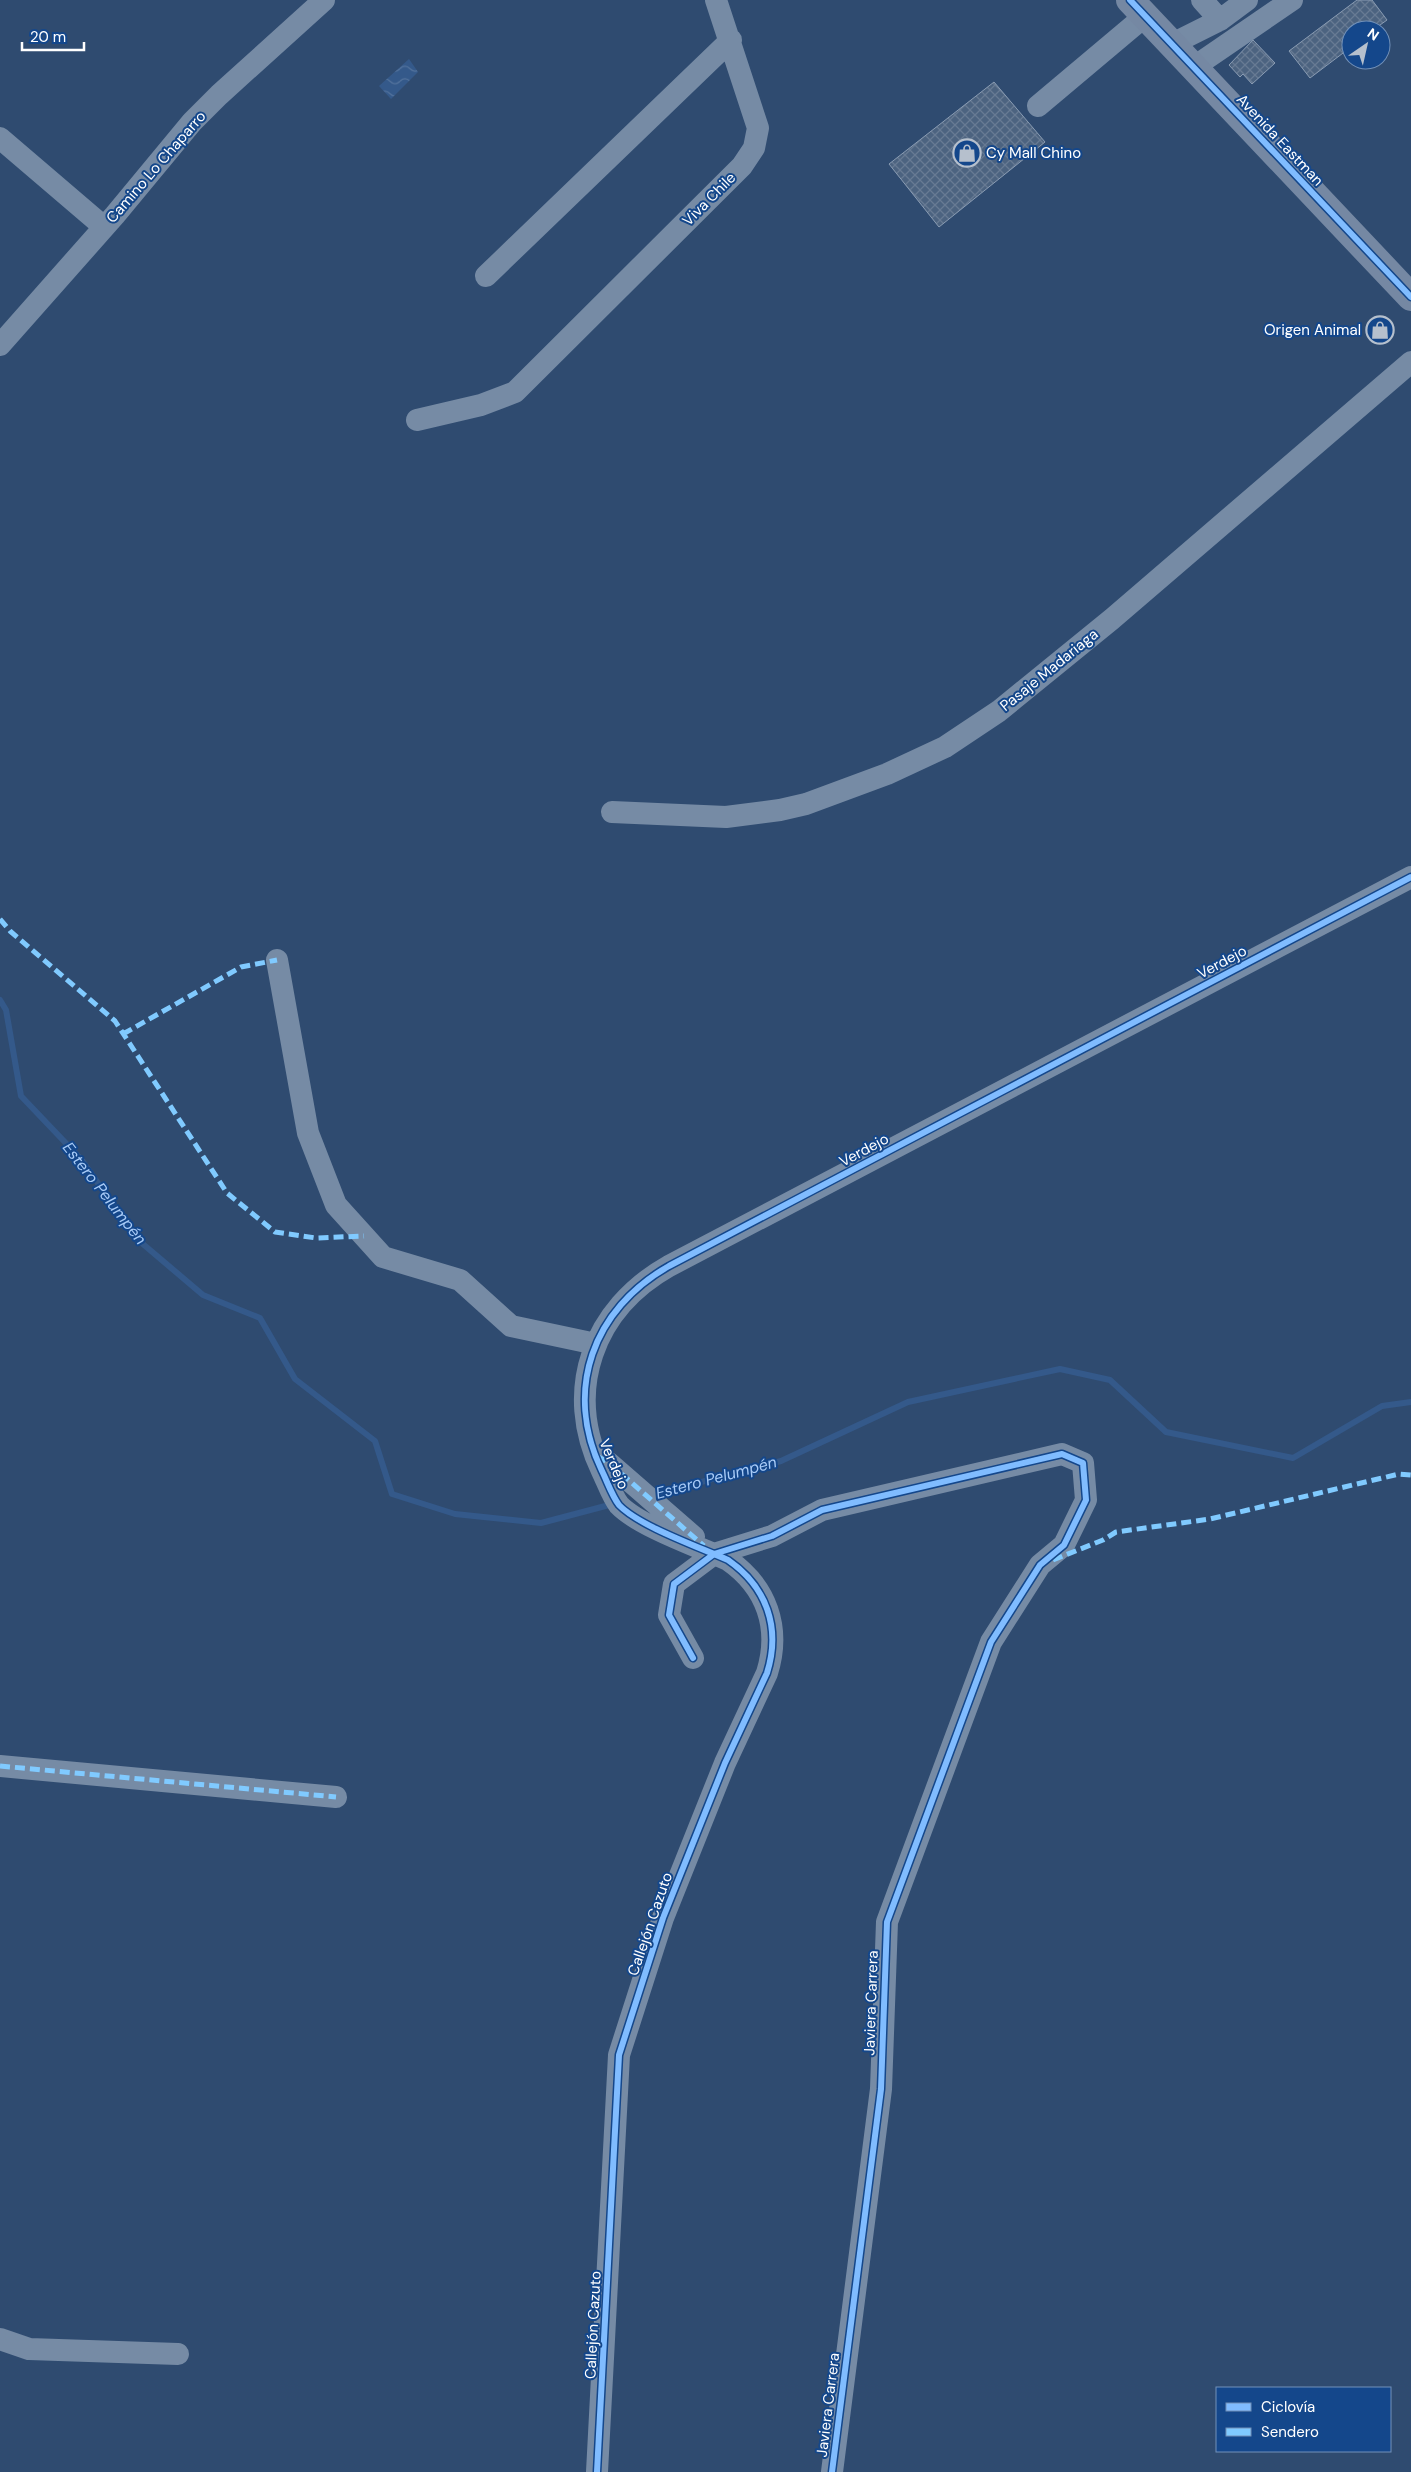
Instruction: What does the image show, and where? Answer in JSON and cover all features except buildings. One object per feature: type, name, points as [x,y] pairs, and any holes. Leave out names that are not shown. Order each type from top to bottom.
[{"type":"main road","name":"Avenida Eastman","points":[[1138,8],[1411,297]]},
{"type":"street","name":"Camino Lo Chaparro","points":[[0,345],[104,227],[192,122],[219,94],[324,0]]},
{"type":"street","name":"Viva Chile","points":[[417,420],[481,405],[515,392],[742,166],[754,148],[758,128],[731,40],[716,0]]},
{"type":"street","points":[[1202,0],[1220,20]]},
{"type":"street","points":[[1172,44],[1220,20],[1247,0]]},
{"type":"street","points":[[1194,67],[1292,0]]},
{"type":"street","points":[[1038,106],[1138,8]]},
{"type":"street","points":[[486,276],[731,40]]},
{"type":"street","points":[[0,138],[104,227]]},
{"type":"street","name":"Pasaje Madariaga","points":[[612,812],[726,817],[780,810],[806,804],[887,774],[945,747],[999,711],[1105,625],[1411,362]]},
{"type":"street","name":"Verdejo","points":[[593,1453],[586,1412],[585,1392],[587,1373],[596,1344],[609,1319],[621,1303],[652,1276],[1411,877]]},
{"type":"street","points":[[277,960],[308,1134],[336,1206],[383,1257],[460,1280],[511,1326],[596,1344]]},
{"type":"street","name":"Callejón Cazuto","points":[[593,1453],[609,1463],[714,1554],[740,1569],[760,1592],[772,1620],[773,1647],[766,1673],[725,1763],[662,1918],[619,2055],[597,2472]]},
{"type":"street","name":"Javiera Carrera","points":[[714,1554],[772,1536],[822,1510],[1062,1454],[1083,1463],[1086,1500],[1064,1545],[1040,1565],[991,1642],[887,1922],[881,2089],[832,2472]]},
{"type":"street","points":[[693,1658],[669,1615],[674,1584],[714,1554]]},
{"type":"street","points":[[0,1766],[336,1796]]},
{"type":"street","points":[[0,2339],[29,2349],[178,2354]]},
{"type":"water","points":[[409,59],[418,72],[391,99],[379,86]]},
{"type":"waterway","name":"Estero Pelumpén","points":[[0,1000],[6,1010],[21,1096],[81,1159],[137,1239],[203,1295],[260,1318],[295,1379],[375,1441],[392,1494],[455,1514],[541,1523],[613,1504]]},
{"type":"waterway","name":"Estero Pelumpén","points":[[652,1495],[781,1461],[908,1402],[1060,1369],[1110,1380],[1166,1432],[1293,1458],[1382,1406],[1411,1402]]},
{"type":"marked path","points":[[0,919],[10,931],[115,1021],[227,1193],[275,1232],[316,1238],[364,1236]]},
{"type":"marked path","points":[[123,1034],[241,967],[277,960]]},
{"type":"marked path","points":[[597,1456],[609,1463],[704,1546]]},
{"type":"marked path","points":[[1053,1560],[1103,1540],[1116,1532],[1210,1519],[1399,1474],[1411,1475]]},
{"type":"marked path","points":[[0,1766],[336,1797]]},
{"type":"cycle path","points":[[1130,0],[1411,297]]},
{"type":"cycle path","points":[[597,2472],[619,2055],[663,1918],[725,1763],[767,1673],[772,1640],[771,1625],[761,1596],[753,1583],[741,1571],[728,1560],[640,1521],[619,1505],[614,1497],[591,1441],[585,1411],[586,1382],[592,1354],[604,1328],[621,1305],[643,1284],[669,1266],[1411,877]]},
{"type":"cycle path","points":[[693,1658],[669,1615],[674,1584],[714,1554],[772,1536],[822,1510],[1062,1454],[1083,1463],[1086,1500],[1064,1545],[1040,1565],[991,1642],[887,1922],[881,2089],[832,2472]]},
{"type":"place","name":"Cy Mall Chino","points":[[967,153]]},
{"type":"place","name":"Origen Animal","points":[[1380,330]]}]
